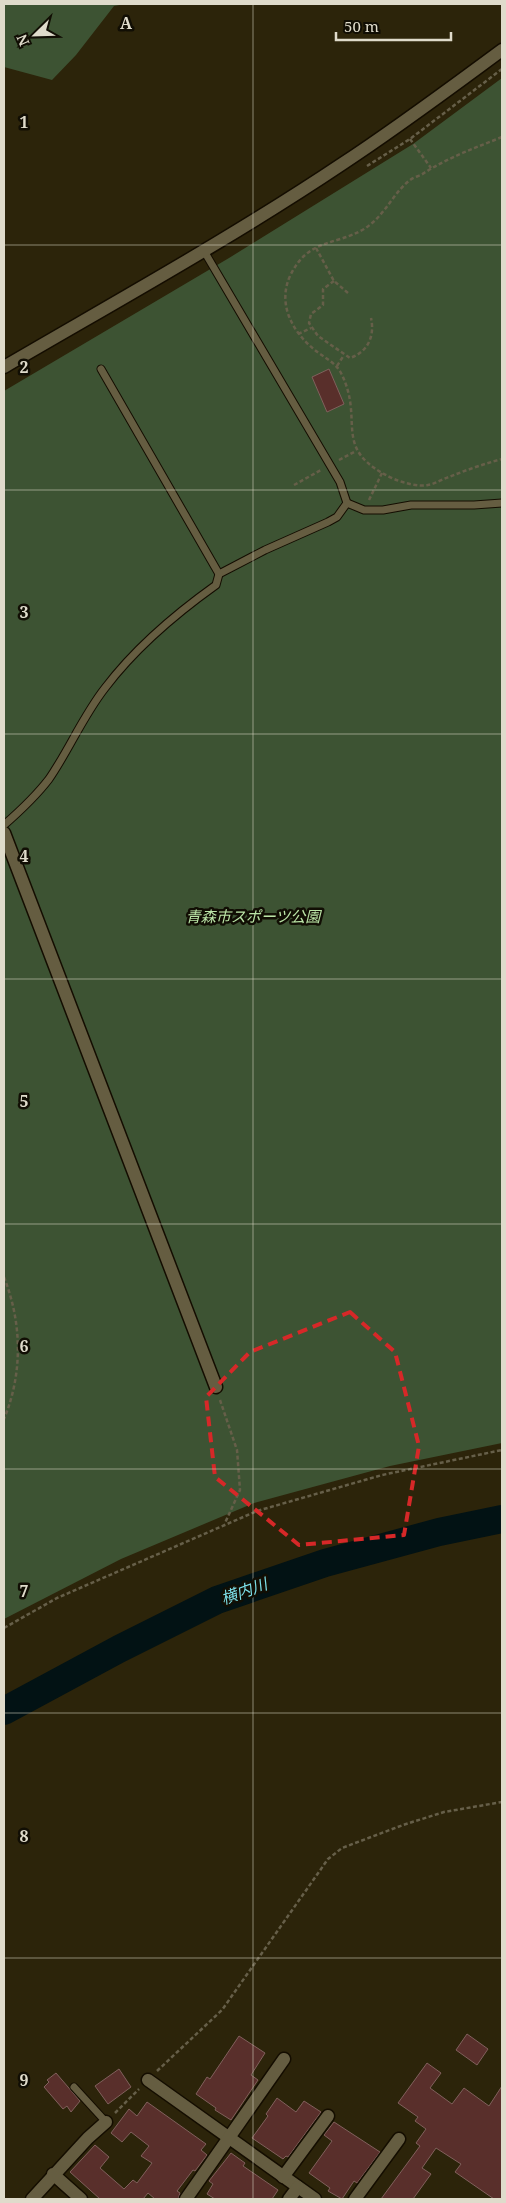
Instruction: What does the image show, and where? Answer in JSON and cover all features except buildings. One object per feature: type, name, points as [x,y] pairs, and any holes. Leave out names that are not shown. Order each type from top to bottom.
[{"type":"street","points":[[4,367],[204,251],[341,165],[502,50]]},
{"type":"street","points":[[4,833],[216,1387]]},
{"type":"street","points":[[186,2199],[284,2059]]},
{"type":"street","points":[[148,2080],[315,2199]]},
{"type":"street","points":[[283,2177],[328,2116]]},
{"type":"street","points":[[32,2199],[53,2174],[106,2122]]},
{"type":"street","points":[[355,2199],[399,2139]]},
{"type":"street","points":[[53,2174],[81,2199]]},
{"type":"street","points":[[289,2199],[298,2187]]},
{"type":"lane","points":[[204,251],[340,482],[347,503],[364,510],[383,510],[411,505],[502,503]]},
{"type":"lane","points":[[4,825],[29,802],[48,779],[104,688],[175,614],[216,585],[219,574],[101,369]]},
{"type":"lane","points":[[219,574],[265,550],[328,522],[337,517],[347,503]]},
{"type":"lane","points":[[74,2087],[106,2122]]},
{"type":"path","points":[[431,168],[410,139],[502,69]]},
{"type":"path","points":[[502,137],[454,155],[410,180],[374,222],[361,230],[305,254],[297,264],[285,290],[288,315],[298,334],[336,367],[348,390],[351,403],[351,436],[356,451],[364,460],[382,472],[409,484],[427,485],[502,459]]},
{"type":"path","points":[[316,248],[334,281],[348,293]]},
{"type":"path","points":[[334,281],[323,289],[323,305],[311,314],[309,323],[318,336],[350,358],[360,355],[372,337],[371,318]]},
{"type":"path","points":[[298,334],[312,328]]},
{"type":"path","points":[[336,367],[344,355]]},
{"type":"path","points":[[364,510],[382,472]]},
{"type":"path","points":[[4,1277],[17,1320],[18,1349],[14,1391],[4,1419]]},
{"type":"path","points":[[216,1387],[237,1450],[240,1490],[224,1525]]},
{"type":"path","points":[[4,1628],[57,1598],[257,1511],[382,1475],[502,1450]]},
{"type":"path","points":[[106,2122],[222,2010],[328,1859],[342,1848],[444,1812],[502,1802]]},
{"type":"highlighted area","points":[[350,1312],[395,1352],[419,1446],[404,1535],[299,1545],[215,1477],[206,1397],[250,1352]]},
{"type":"green space","points":[[4,4],[125,4],[114,6],[76,55],[52,80],[4,67]]},
{"type":"green space","name":"青森市スポーツ公園","points":[[502,78],[502,1443],[390,1466],[254,1503],[121,1559],[4,1619],[4,391],[229,258],[413,144]]},
{"type":"waterway","name":"横内川","points":[[4,1711],[119,1649],[217,1600],[325,1563],[439,1532],[502,1519]]}]
